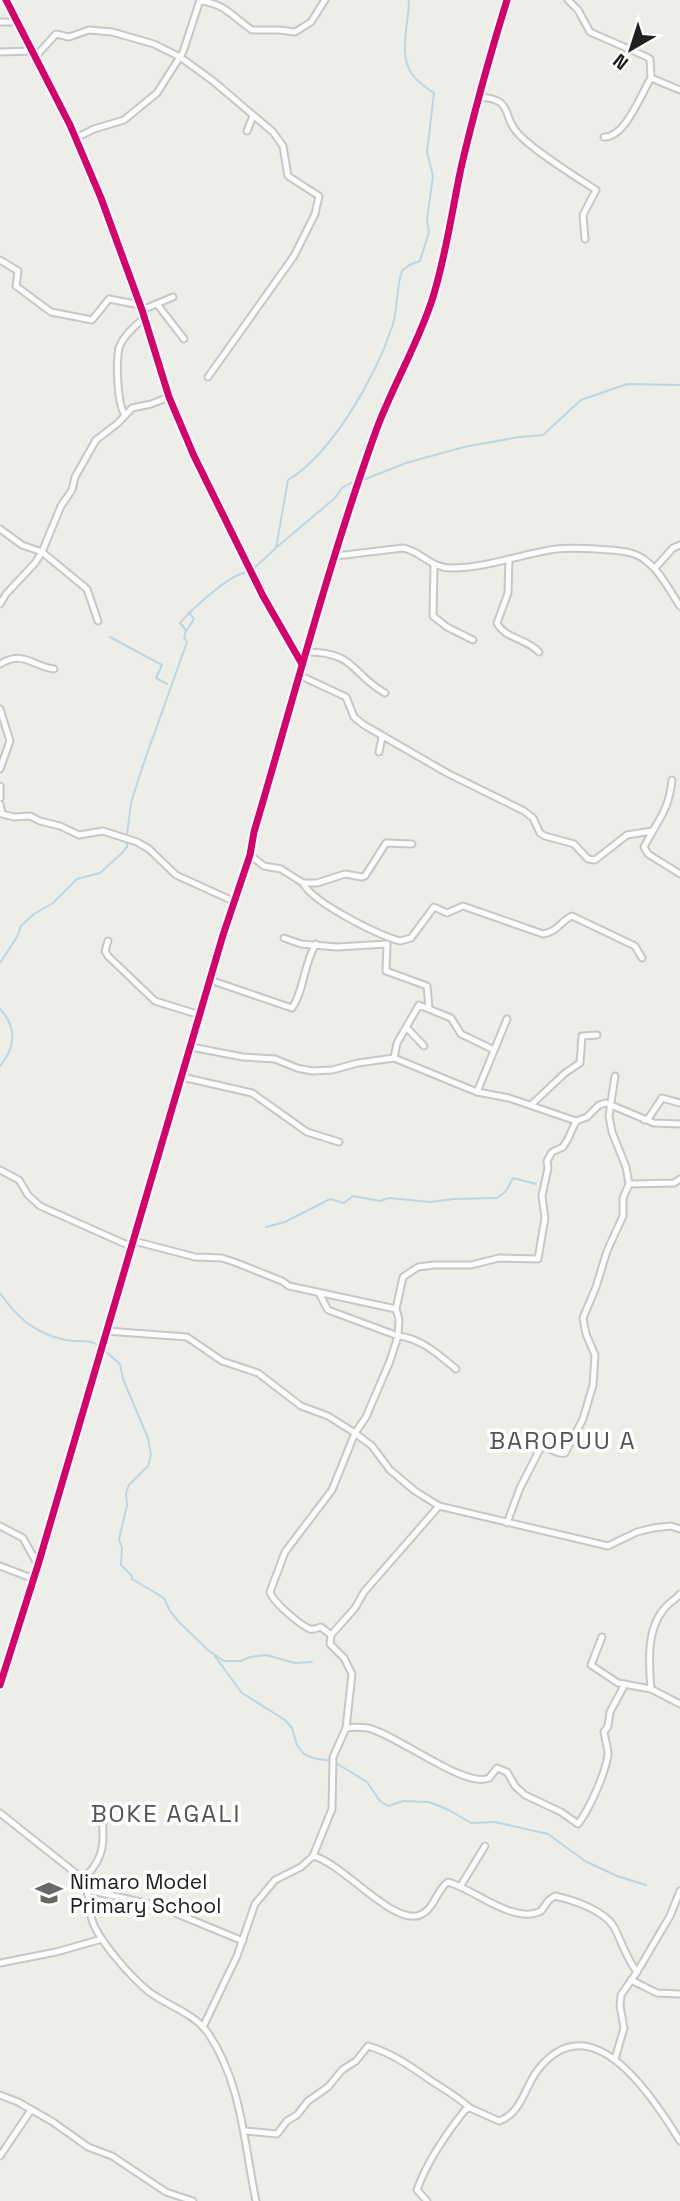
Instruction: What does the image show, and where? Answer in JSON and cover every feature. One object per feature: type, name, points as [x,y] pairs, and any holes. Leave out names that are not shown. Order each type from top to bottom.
[{"type":"street","points":[[6,0],[76,138],[101,198],[141,308],[169,397],[194,456],[235,542],[302,664]]},
{"type":"street","points":[[76,138],[94,129],[124,120],[161,90],[180,57],[200,0],[222,6],[252,30],[295,32],[311,22],[325,0]]},
{"type":"street","points":[[0,1685],[34,1579],[209,980],[250,855],[254,832],[335,556],[377,428],[432,300],[448,242],[461,170],[507,0]]},
{"type":"street","points":[[568,0],[578,10],[590,32],[650,59],[651,78],[626,122],[613,136],[604,137]]},
{"type":"street","points":[[0,22],[17,22]]},
{"type":"street","points":[[0,52],[35,54],[55,34],[73,37],[94,30],[112,32],[154,44],[180,57],[213,81],[282,142],[288,176],[319,196],[315,214],[294,256],[208,377]]},
{"type":"street","points":[[651,78],[680,90]]},
{"type":"street","points":[[480,97],[494,100],[505,107],[516,132],[596,190],[583,215],[585,239]]},
{"type":"street","points":[[247,131],[253,116]]},
{"type":"street","points":[[0,260],[18,271],[16,286],[52,313],[90,321],[96,318],[110,298],[141,308],[173,297]]},
{"type":"street","points":[[156,304],[184,339]]},
{"type":"street","points":[[125,415],[119,402],[120,348],[128,334],[144,318]]},
{"type":"street","points":[[0,604],[42,552],[61,506],[72,490],[75,477],[96,440],[133,408],[169,397]]},
{"type":"street","points":[[0,529],[22,545],[42,552],[88,589],[98,621]]},
{"type":"street","points":[[654,568],[680,545]]},
{"type":"street","points":[[335,556],[403,548],[413,550],[434,565],[460,567],[555,550],[585,548],[635,554],[654,568],[680,606]]},
{"type":"street","points":[[509,559],[508,593],[497,624],[510,636],[528,642],[539,652]]},
{"type":"street","points":[[434,565],[433,616],[473,640]]},
{"type":"street","points":[[306,652],[325,652],[341,657],[385,692]]},
{"type":"street","points":[[0,664],[21,657],[54,669]]},
{"type":"street","points":[[299,675],[346,697],[356,720],[382,737],[524,811],[533,818],[545,836],[574,844],[588,859],[595,860],[627,835],[652,831]]},
{"type":"street","points":[[0,709],[10,741],[0,769]]},
{"type":"street","points":[[379,751],[382,737]]},
{"type":"street","points":[[672,780],[665,812],[644,847],[680,874]]},
{"type":"street","points":[[0,786],[0,798]]},
{"type":"street","points":[[0,804],[2,814],[9,817],[30,816],[79,835],[103,831],[137,842],[149,849],[176,875],[233,901]]},
{"type":"street","points":[[303,883],[317,884],[345,874],[362,877],[372,868],[384,844],[412,844]]},
{"type":"street","points":[[250,855],[264,866],[281,869],[339,912],[389,941]]},
{"type":"street","points":[[284,938],[295,943],[347,947],[400,941],[411,938],[433,907],[447,914],[463,906],[543,934],[553,932],[572,916],[635,946],[642,958]]},
{"type":"street","points":[[108,941],[105,951],[108,956],[155,1001],[200,1015]]},
{"type":"street","points":[[389,941],[386,971],[426,986],[429,1008]]},
{"type":"street","points":[[209,980],[292,1008],[306,964],[316,944]]},
{"type":"street","points":[[394,1058],[397,1043],[417,1006],[429,1008],[451,1018],[461,1034],[494,1050]]},
{"type":"street","points":[[477,1092],[507,1019]]},
{"type":"street","points":[[407,1028],[424,1046]]},
{"type":"street","points":[[531,1105],[565,1073],[580,1063],[582,1036],[597,1035]]},
{"type":"street","points":[[191,1047],[243,1057],[275,1059],[312,1071],[394,1058],[477,1092],[509,1098],[576,1121],[587,1117],[599,1105],[610,1104],[654,1123],[680,1124]]},
{"type":"street","points":[[507,1523],[520,1488],[541,1447],[565,1453],[583,1419],[591,1396],[595,1355],[583,1318],[607,1251],[623,1216],[624,1198],[629,1184],[609,1116],[615,1076]]},
{"type":"street","points":[[182,1077],[252,1093],[307,1132],[339,1142]]},
{"type":"street","points":[[644,1120],[648,1119],[662,1098],[680,1103]]},
{"type":"street","points":[[331,1635],[321,1627],[307,1627],[275,1602],[270,1592],[285,1552],[332,1490],[355,1433],[366,1417],[390,1361],[398,1336],[399,1319],[396,1308],[404,1277],[418,1267],[471,1265],[499,1258],[538,1259],[545,1218],[542,1196],[547,1161],[552,1152],[563,1147],[576,1121]]},
{"type":"street","points":[[0,1170],[19,1180],[28,1195],[40,1206],[133,1244],[195,1257],[222,1258],[289,1286],[396,1308]]},
{"type":"street","points":[[629,1184],[674,1183],[680,1179]]},
{"type":"street","points":[[319,1293],[328,1310],[398,1336],[405,1336],[429,1348],[456,1369]]},
{"type":"street","points":[[106,1331],[187,1337],[222,1361],[258,1373],[302,1406],[328,1416],[355,1433],[372,1446],[396,1475],[439,1506],[608,1546],[637,1532],[653,1528],[680,1529]]},
{"type":"street","points":[[203,2027],[243,1941],[251,1913],[267,1887],[301,1867],[313,1856],[332,1809],[333,1758],[346,1728],[352,1674],[344,1657],[329,1642],[331,1635],[355,1608],[360,1597],[439,1506]]},
{"type":"street","points":[[0,1526],[23,1538],[38,1565]]},
{"type":"street","points":[[0,1566],[34,1579]]},
{"type":"street","points":[[651,1689],[648,1666],[653,1630],[665,1607],[680,1594]]},
{"type":"street","points":[[603,1637],[590,1664],[614,1682],[651,1689],[680,1704]]},
{"type":"street","points":[[346,1728],[372,1729],[442,1766],[478,1780],[484,1781],[497,1768],[502,1768],[520,1791],[578,1824],[593,1797],[606,1763],[608,1752],[604,1732],[608,1726],[610,1712],[625,1684]]},
{"type":"street","points":[[0,1814],[83,1879],[88,1891],[92,1919],[102,1938],[147,1990],[186,2013],[203,2027],[212,2040],[241,2110],[256,2201]]},
{"type":"street","points":[[83,1879],[101,1853],[102,1822],[107,1815]]},
{"type":"street","points":[[460,1887],[485,1846]]},
{"type":"street","points":[[313,1856],[330,1864],[402,1916],[419,1916],[425,1913],[448,1882],[525,1916],[541,1911],[555,1896],[592,1909],[612,1924],[626,1958],[636,1972]]},
{"type":"street","points":[[88,1891],[158,1906],[243,1941]]},
{"type":"street","points":[[615,2059],[624,2028],[620,2002],[624,1989],[648,1956],[680,1891]]},
{"type":"street","points":[[0,1963],[57,1952],[102,1938]]},
{"type":"street","points":[[631,1980],[657,1993],[680,1994]]},
{"type":"street","points":[[245,2131],[277,2134],[287,2121],[298,2115],[308,2101],[356,2061],[368,2046],[413,2067],[450,2091],[470,2108],[499,2122],[520,2103],[537,2071],[552,2056],[584,2046],[603,2051],[615,2059],[644,2089],[680,2141]]},
{"type":"street","points":[[0,2095],[31,2110],[89,2147],[112,2156],[166,2192],[193,2201]]},
{"type":"street","points":[[427,2201],[417,2190],[426,2167],[457,2119],[470,2108]]},
{"type":"street","points":[[0,2156],[31,2110]]},
{"type":"waterway","points":[[252,570],[276,548],[288,480],[305,468],[337,432],[365,388],[393,324],[402,271],[420,261],[429,232],[427,220],[433,176],[427,152],[434,93],[417,80],[408,66],[405,48],[409,0]]},
{"type":"waterway","points":[[363,480],[406,463],[464,447],[543,435],[581,400],[627,384],[680,385]]},
{"type":"waterway","points":[[278,546],[335,498],[342,488],[356,480]]},
{"type":"waterway","points":[[127,835],[131,803],[187,642],[184,638],[186,630],[180,623],[223,584],[248,573]]},
{"type":"waterway","points":[[187,630],[194,619],[189,612]]},
{"type":"waterway","points":[[110,637],[162,665],[156,678],[167,684]]},
{"type":"waterway","points":[[0,963],[21,926],[34,914],[53,903],[77,879],[100,873],[122,853],[127,847],[127,841]]},
{"type":"waterway","points":[[0,1009],[12,1030],[12,1044],[0,1066]]},
{"type":"waterway","points":[[266,1227],[285,1222],[330,1199],[344,1203],[353,1196],[380,1201],[389,1198],[430,1202],[497,1198],[506,1191],[513,1178],[536,1184]]},
{"type":"waterway","points":[[0,1293],[13,1310],[36,1329],[66,1340],[94,1343],[120,1364],[123,1379],[148,1438],[151,1455],[148,1466],[129,1485],[126,1493],[127,1505],[119,1539],[122,1548],[121,1565],[132,1579],[164,1598],[179,1622],[208,1650],[224,1661],[241,1661],[266,1655],[295,1663],[312,1662]]},
{"type":"waterway","points":[[214,1655],[242,1693],[285,1720],[292,1728],[297,1745],[304,1754],[330,1761]]},
{"type":"waterway","points":[[336,1763],[367,1782],[380,1801],[388,1806],[403,1801],[429,1802],[471,1823],[495,1822],[548,1834],[585,1861],[617,1876],[646,1885]]},
{"type":"cycle path","points":[[6,0],[70,125],[101,198],[142,310],[169,397],[194,456],[263,596],[302,664]]},
{"type":"cycle path","points":[[0,1685],[38,1565],[223,935],[250,855],[254,832],[343,528],[377,428],[433,297],[466,147],[507,0]]},
{"type":"place","name":"Nimaro Model Primary School","points":[[49,1893]]},
{"type":"district","name":"BAROPUU A","points":[[563,1440]]},
{"type":"district","name":"BOKE AGALI","points":[[166,1813]]}]
